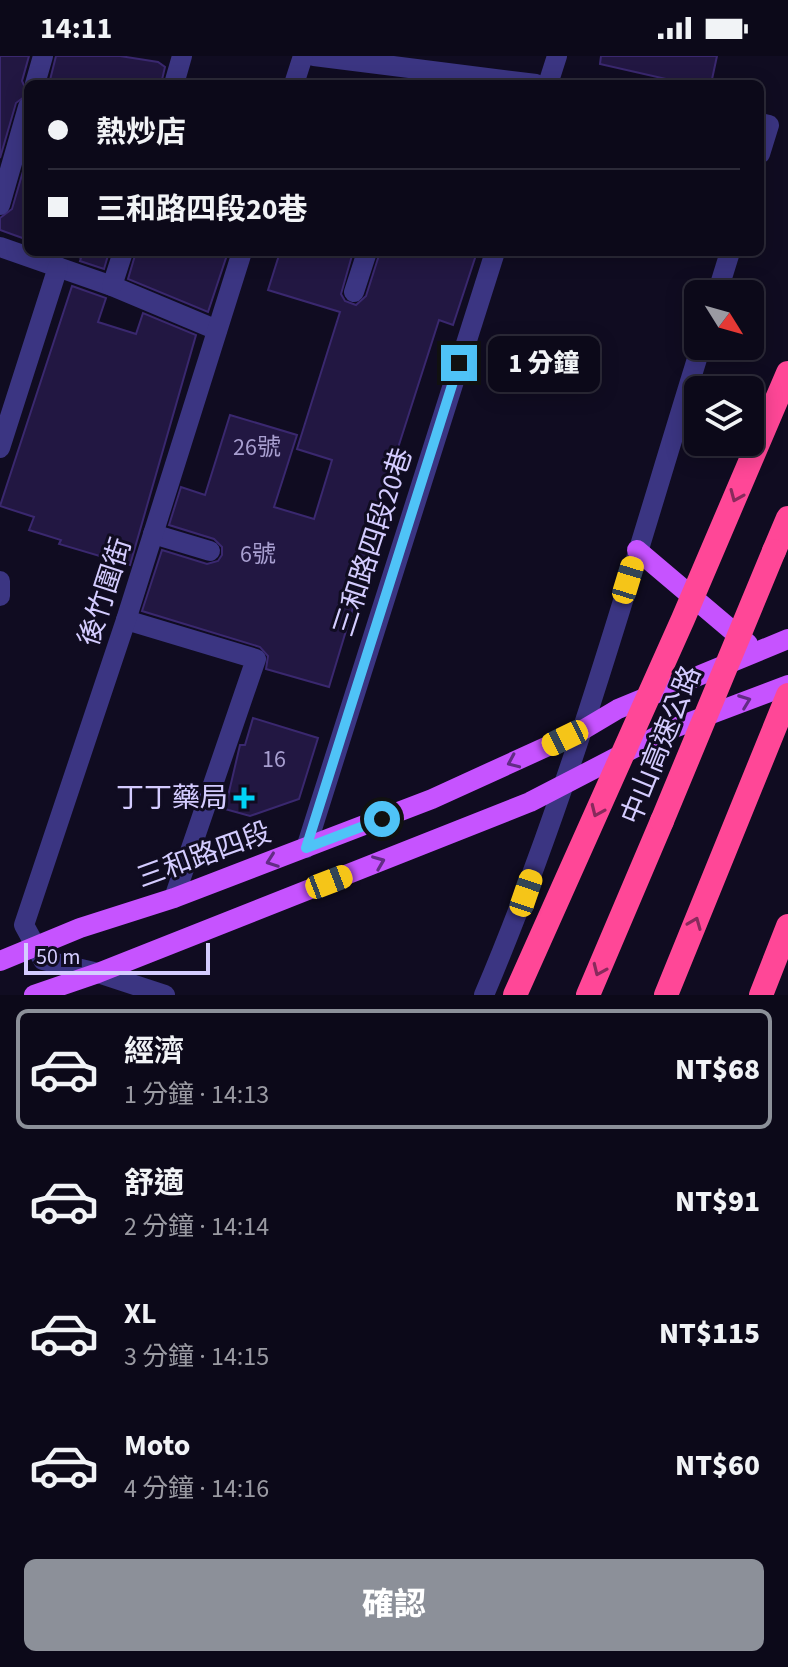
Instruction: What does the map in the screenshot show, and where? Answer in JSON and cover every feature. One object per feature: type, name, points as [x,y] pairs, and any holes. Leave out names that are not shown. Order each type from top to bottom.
[{"type":"highway","points":[[515,995],[677,633],[788,373]]},
{"type":"highway","name":"中山高速公路","points":[[588,995],[788,518]]},
{"type":"highway","points":[[666,995],[788,695]]},
{"type":"highway","points":[[761,995],[788,926]]},
{"type":"main road","points":[[637,550],[757,651]]},
{"type":"main road","name":"三和路四段","points":[[3,958],[174,898],[432,799],[581,731],[618,709],[788,639]]},
{"type":"main road","points":[[34,995],[98,973],[564,786],[669,730],[788,685]]},
{"type":"street","points":[[36,80],[43,56]]},
{"type":"street","points":[[175,80],[182,56]]},
{"type":"street","points":[[295,80],[303,56]]},
{"type":"street","points":[[314,56],[422,78],[460,80]]},
{"type":"street","points":[[549,80],[557,56]]},
{"type":"street","points":[[0,205],[24,121]]},
{"type":"street","points":[[0,247],[24,255]]},
{"type":"street","points":[[26,256],[112,286],[217,330]]},
{"type":"street","points":[[112,286],[122,256]]},
{"type":"street","name":"後竹圍街","points":[[32,947],[24,925],[126,620],[241,256]]},
{"type":"street","points":[[354,292],[366,256]]},
{"type":"street","name":"三和路四段20巷","points":[[306,848],[494,256]]},
{"type":"street","points":[[721,280],[729,256]]},
{"type":"street","points":[[0,448],[58,267]]},
{"type":"street","points":[[484,995],[516,919],[564,786],[697,360]]},
{"type":"street","points":[[153,534],[210,551]]},
{"type":"street","points":[[0,581],[0,596]]},
{"type":"street","points":[[126,620],[256,659],[174,898]]},
{"type":"street","points":[[32,947],[43,960],[98,973],[153,992]]},
{"type":"building","points":[[0,56],[29,56],[22,81],[24,97],[16,103],[0,158]]},
{"type":"building","points":[[56,56],[120,56],[158,62],[165,67],[162,80],[50,80]]},
{"type":"building","points":[[601,56],[717,56],[712,80],[670,80],[600,64]]},
{"type":"building","points":[[24,168],[24,239],[0,230],[0,218],[12,209]]},
{"type":"building","points":[[77,256],[108,256],[104,269],[80,261],[81,258]]},
{"type":"building","points":[[135,256],[227,256],[208,312],[128,279]]},
{"type":"building","points":[[279,256],[352,256],[341,294],[345,301],[356,305],[366,296],[379,256],[476,256],[453,325],[439,320],[380,504],[384,505],[329,687],[266,669],[268,656],[260,647],[142,611],[162,550],[207,564],[218,561],[222,555],[222,547],[214,539],[169,525],[181,487],[205,495],[230,415],[297,435],[274,507],[314,519],[332,460],[297,449],[340,312],[268,290]]},
{"type":"building","points":[[72,286],[106,298],[98,322],[136,334],[143,313],[196,335],[130,565],[59,544],[61,540],[29,530],[34,517],[0,506]]},
{"type":"building","points":[[253,718],[318,738],[299,799],[250,816],[225,809],[240,745],[245,745]]},
{"type":"place","name":"丁丁藥局","points":[[244,798]]},
{"type":"route","points":[[382,819],[306,848],[459,363]]}]
